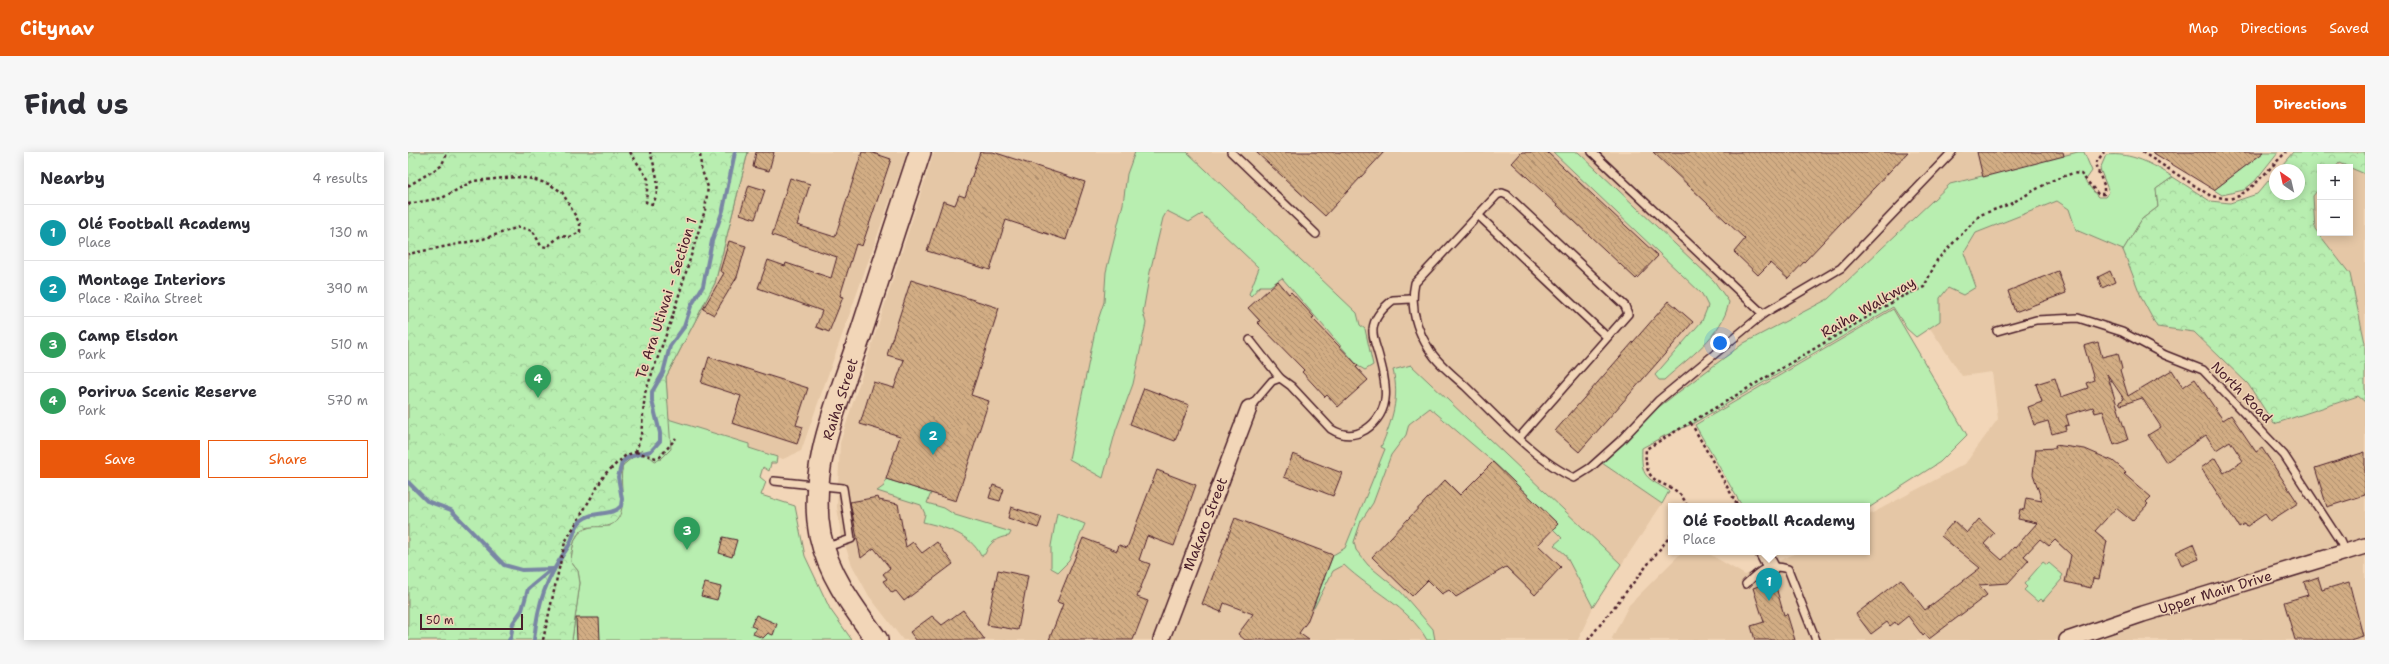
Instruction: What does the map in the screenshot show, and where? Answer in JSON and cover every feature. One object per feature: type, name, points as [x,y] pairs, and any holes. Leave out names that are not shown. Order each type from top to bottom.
[{"type":"main road","name":"Raiha Street","points":[[877,640],[840,587],[824,548],[818,521],[817,486],[828,435],[920,152]]},
{"type":"street","name":"Makaro Street","points":[[1161,640],[1249,408]]},
{"type":"street","name":"Upper Main Drive","points":[[2067,640],[2112,624],[2365,546]]},
{"type":"street","points":[[1765,555],[1771,567]]},
{"type":"lane","points":[[1231,152],[1316,234]]},
{"type":"lane","points":[[1592,152],[1763,314]]},
{"type":"lane","points":[[1519,438],[1628,314],[1625,306],[1508,195],[1502,193],[1497,195],[1415,283],[1411,299],[1414,314],[1430,351],[1519,438],[1557,470],[1574,478],[1590,468],[1620,441],[1659,400],[1763,314],[1841,268],[1952,152]]},
{"type":"lane","points":[[1478,215],[1607,337]]},
{"type":"lane","points":[[1250,340],[1280,378],[1291,386],[1331,429],[1339,434],[1348,436],[1360,433],[1379,418],[1385,407],[1387,388],[1374,338],[1374,325],[1382,311],[1393,300],[1411,299]]},
{"type":"lane","name":"North Road","points":[[1997,331],[2043,319],[2078,318],[2122,332],[2165,355],[2203,370],[2284,455],[2340,541],[2345,552]]},
{"type":"lane","points":[[1249,408],[1272,381],[1280,378]]},
{"type":"lane","points":[[774,481],[843,488],[851,539],[824,548]]},
{"type":"lane","points":[[1746,584],[1758,572],[1776,565],[1788,569],[1816,640]]},
{"type":"path","points":[[408,186],[441,166],[448,152]]},
{"type":"path","points":[[630,152],[648,179],[645,196],[646,202],[652,204],[657,198],[658,188],[650,152]]},
{"type":"path","name":"Te Ara Utiwai - Section 1","points":[[636,452],[641,435],[644,393],[671,321],[706,210],[708,187],[701,168],[700,152]]},
{"type":"path","name":"Raiha Walkway","points":[[1686,503],[1684,498],[1678,492],[1648,474],[1644,464],[1646,449],[1901,297],[1924,287],[1937,260],[1980,215],[2010,204],[2051,181],[2073,173],[2081,174],[2098,194],[2104,194],[2104,185],[2095,164],[2104,152]]},
{"type":"path","points":[[2142,152],[2211,196],[2229,198],[2239,196],[2254,185],[2286,152]]},
{"type":"path","points":[[408,204],[442,198],[473,181],[516,177],[532,179],[549,184],[562,192],[580,224],[580,232],[570,237],[560,236],[547,247],[541,246],[534,231],[519,227],[483,239],[408,254]]},
{"type":"path","points":[[1691,423],[1736,503]]},
{"type":"path","points":[[543,640],[564,546],[605,474],[626,456],[636,452],[660,457],[676,438]]},
{"type":"path","points":[[1588,640],[1668,539]]},
{"type":"shaded area","points":[[748,152],[907,152],[801,451],[783,459],[749,448],[749,444],[668,419],[666,377],[715,283]]},
{"type":"shaded area","points":[[934,152],[2078,152],[1950,184],[1828,299],[1744,343],[1602,463],[1662,504],[1593,607],[1578,640],[903,640],[869,596],[852,565],[841,534],[837,507],[840,443]]},
{"type":"shaded area","points":[[2353,168],[2365,174],[2365,343],[2349,274],[2320,236],[2353,236]]},
{"type":"shaded area","points":[[2317,191],[2317,232],[2315,229],[2313,196]]},
{"type":"shaded area","points":[[2057,201],[2069,209],[2077,230],[2123,250],[2142,299],[2157,327],[2194,332],[2248,384],[2274,424],[2358,396],[2365,402],[2365,640],[1611,640],[1629,605],[1679,555],[1711,555],[1745,575],[1792,555],[1870,555],[1870,514],[1965,464],[1998,419],[1992,372],[1962,376],[1930,328],[1940,321],[1940,298],[1948,288],[1964,253],[1976,233]]},
{"type":"green space","points":[[408,152],[748,152],[715,283],[666,377],[668,419],[749,444],[749,448],[777,457],[776,463],[771,463],[769,471],[763,467],[760,477],[766,482],[761,495],[795,506],[805,556],[830,609],[852,640],[572,640],[580,583],[578,571],[571,562],[576,537],[585,529],[610,526],[623,465],[641,450],[408,640]]},
{"type":"green space","points":[[408,152],[748,152],[715,283],[666,377],[671,449],[661,459],[655,461],[642,450],[623,465],[622,508],[617,520],[611,525],[583,529],[577,535],[573,545],[571,562],[578,571],[580,583],[572,640],[408,640]]},
{"type":"green space","points":[[1135,152],[1187,152],[1357,313],[1360,325],[1365,329],[1373,365],[1365,370],[1358,366],[1282,278],[1270,286],[1260,286],[1251,296],[1249,294],[1259,268],[1202,214],[1189,222],[1167,211],[1163,218],[1150,272],[1143,312],[1146,323],[1133,384],[1116,430],[1103,478],[1069,459],[1096,326],[1104,302],[1106,272],[1123,204],[1127,174]]},
{"type":"green space","points":[[1553,152],[1578,152],[1714,281],[1729,302],[1725,314],[1712,336],[1664,380],[1659,380],[1655,375],[1702,321],[1708,306],[1702,294]]},
{"type":"green space","points":[[2078,152],[2084,152],[2092,171],[2085,181],[2098,197],[2105,197],[2109,192],[2100,169],[2106,155],[2124,155],[2133,157],[2158,168],[2173,177],[2156,189],[2158,207],[2142,219],[2123,250],[2076,230],[2069,209],[2057,201],[1976,233],[1964,253],[1976,287],[1963,295],[1948,288],[1940,298],[1940,321],[1916,337],[1907,329],[1893,307],[1694,423],[1664,436],[1642,448],[1642,465],[1646,475],[1669,491],[1662,504],[1602,463],[1652,412],[1744,343],[1828,299],[1950,184]]},
{"type":"green space","points":[[2264,152],[2278,152],[2255,181],[2244,190],[2222,195],[2214,190]]},
{"type":"green space","points":[[2293,152],[2365,152],[2365,174],[2353,169],[2353,164],[2317,164],[2317,191],[2313,196],[2315,229],[2317,232],[2317,236],[2320,236],[2350,274],[2365,343],[2365,402],[2358,396],[2274,424],[2248,384],[2194,332],[2157,327],[2142,299],[2123,250],[2142,219],[2158,207],[2156,189],[2173,177],[2210,201],[2230,203],[2257,194],[2269,180],[2269,200],[2305,200],[2305,164],[2283,164]]},
{"type":"green space","points":[[1893,309],[1967,435],[1940,462],[1870,507],[1870,503],[1740,503],[1695,425]]},
{"type":"green space","points":[[1411,365],[1621,564],[1593,607],[1565,554],[1554,545],[1562,538],[1553,529],[1558,524],[1493,462],[1430,408],[1409,424],[1406,435],[1391,455],[1373,503],[1361,521],[1354,542],[1356,550],[1368,565],[1401,592],[1433,629],[1435,640],[1427,640],[1419,628],[1400,608],[1344,565],[1333,571],[1313,608],[1333,555],[1345,548],[1385,449],[1381,447],[1394,409],[1395,400],[1396,390],[1393,370]]},
{"type":"green space","points":[[886,479],[931,493],[927,503],[944,508],[955,515],[1011,532],[1009,536],[994,541],[985,554],[981,556],[971,542],[964,537],[940,526],[923,522],[925,514],[921,505],[877,491],[884,486]]},
{"type":"green space","points":[[1057,513],[1085,524],[1069,561],[1058,572],[1051,568],[1051,546]]},
{"type":"green space","points":[[2043,562],[2047,565],[2049,563],[2063,575],[2061,578],[2062,579],[2043,601],[2041,599],[2038,602],[2024,590],[2027,587],[2024,584]]},
{"type":"building","points":[[756,152],[774,152],[769,171],[753,167]]},
{"type":"building","points":[[862,152],[870,152],[891,159],[862,246],[856,244],[840,296],[843,297],[829,332],[816,327],[822,311],[758,288],[768,260],[785,266],[786,263],[831,278],[837,257],[772,235],[790,178],[810,184],[797,225],[835,237]]},
{"type":"building","points":[[980,152],[993,152],[1085,182],[1066,240],[1006,220],[990,270],[927,251],[943,201],[955,205],[959,195],[965,197]]},
{"type":"building","points":[[1256,152],[1384,152],[1325,216]]},
{"type":"building","points":[[1522,152],[1547,152],[1658,256],[1636,279],[1512,163]]},
{"type":"building","points":[[1653,152],[1908,152],[1788,279],[1770,263],[1758,275],[1734,252],[1745,239]]},
{"type":"building","points":[[1977,152],[2063,152],[2064,156],[1983,177]]},
{"type":"building","points":[[2152,152],[2264,152],[2214,190]]},
{"type":"building","points":[[749,185],[765,190],[755,219],[740,214]]},
{"type":"building","points":[[729,241],[746,246],[737,277],[714,315],[703,309],[724,273],[720,271]]},
{"type":"building","points":[[2058,271],[2066,293],[2015,312],[2008,291]]},
{"type":"building","points":[[2110,271],[2115,282],[2102,288],[2098,277]]},
{"type":"building","points":[[911,280],[999,308],[971,395],[989,401],[956,501],[886,479],[900,436],[860,424],[873,382],[894,388],[904,360],[887,355]]},
{"type":"building","points":[[1278,281],[1289,294],[1291,292],[1314,317],[1312,318],[1358,366],[1356,367],[1368,380],[1338,407],[1327,395],[1325,397],[1302,372],[1304,370],[1257,322],[1260,321],[1248,308]]},
{"type":"building","points":[[1669,301],[1693,322],[1579,452],[1555,431]]},
{"type":"building","points":[[2098,342],[2102,357],[2118,353],[2122,369],[2120,370],[2128,396],[2172,370],[2183,387],[2195,379],[2223,420],[2231,415],[2256,452],[2262,448],[2298,503],[2270,521],[2265,514],[2246,527],[2244,524],[2239,527],[2201,468],[2215,458],[2224,473],[2243,461],[2230,441],[2216,450],[2206,435],[2166,462],[2148,435],[2161,427],[2142,398],[2121,405],[2119,402],[2124,399],[2107,374],[2128,440],[2114,445],[2103,411],[2095,413],[2093,407],[2066,415],[2069,425],[2065,426],[2066,430],[2052,434],[2048,421],[2034,425],[2028,407],[2042,402],[2036,384],[2055,378],[2061,397],[2088,388],[2086,383],[2094,380],[2084,346]]},
{"type":"building","points":[[709,357],[808,388],[796,425],[803,427],[797,444],[732,423],[741,396],[701,383]]},
{"type":"building","points":[[1144,388],[1189,405],[1175,441],[1130,424]]},
{"type":"building","points":[[2055,445],[2085,449],[2113,461],[2126,472],[2124,474],[2151,497],[2146,502],[2148,504],[2132,521],[2116,508],[2095,531],[2107,541],[2099,579],[2093,578],[2091,588],[2065,582],[2071,555],[2055,540],[2049,546],[2040,539],[2024,556],[2029,560],[2008,583],[1979,585],[1987,595],[1929,639],[1925,634],[1923,636],[1908,616],[1897,625],[1895,622],[1890,626],[1887,622],[1871,634],[1856,614],[1901,579],[1925,610],[1980,568],[1941,536],[1954,521],[1967,533],[1979,519],[1994,533],[1984,544],[2002,560],[2014,547],[2015,548],[2037,523],[2018,519],[2020,509],[2024,510],[2026,498],[2042,501],[2033,474],[2036,449],[2056,448]]},
{"type":"building","points":[[2365,452],[2365,495],[2327,507],[2315,468]]},
{"type":"building","points":[[1293,454],[1342,473],[1333,496],[1284,477]]},
{"type":"building","points":[[1493,462],[1558,524],[1538,545],[1561,567],[1535,595],[1506,567],[1456,597],[1449,590],[1442,594],[1428,580],[1412,596],[1372,557],[1445,480],[1460,495]]},
{"type":"building","points":[[1157,470],[1196,485],[1174,546],[1147,536],[1139,560],[1150,564],[1137,597],[1148,601],[1133,640],[1049,640],[1063,604],[1057,602],[1083,538],[1117,551],[1119,545],[1127,548]]},
{"type":"building","points":[[993,485],[1004,489],[1000,501],[989,498]]},
{"type":"building","points":[[878,497],[879,500],[898,504],[906,547],[913,542],[922,553],[937,542],[953,564],[904,601],[896,591],[892,593],[883,581],[887,579],[883,574],[890,568],[874,548],[861,558],[850,502]]},
{"type":"building","points":[[1011,507],[1042,517],[1038,528],[1008,518]]},
{"type":"building","points":[[1235,518],[1333,555],[1307,622],[1299,633],[1309,640],[1245,640],[1238,634],[1253,614],[1224,603],[1221,612],[1202,604]]},
{"type":"building","points":[[723,537],[737,540],[732,557],[719,553]]},
{"type":"building","points":[[2193,544],[2199,559],[2182,566],[2176,552]]},
{"type":"building","points":[[998,570],[1028,576],[1018,630],[987,625]]},
{"type":"building","points":[[1773,577],[1784,615],[1787,614],[1795,640],[1755,640],[1751,626],[1764,622],[1753,588],[1767,583]]},
{"type":"building","points":[[2318,577],[2322,590],[2349,582],[2363,636],[2350,640],[2295,640],[2284,602],[2308,595],[2304,582]]},
{"type":"building","points":[[705,583],[721,587],[717,600],[701,596]]},
{"type":"building","points":[[963,610],[985,640],[916,640],[910,632],[932,616],[942,625]]},
{"type":"building","points":[[756,615],[777,624],[773,635],[768,633],[763,638],[753,634],[756,628],[751,626]]},
{"type":"building","points":[[576,618],[599,618],[600,640],[577,640]]},
{"type":"waterway","points":[[534,640],[538,614],[544,591],[554,570],[570,544],[575,529],[579,523],[587,517],[607,513],[621,506],[622,499],[618,477],[622,462],[629,457],[651,451],[660,441],[660,433],[652,401],[652,392],[663,373],[670,346],[684,327],[691,306],[703,286],[712,241],[723,210],[735,152]]},
{"type":"waterway","points":[[408,482],[427,501],[451,510],[504,565],[522,570],[553,569]]},
{"type":"waterway","points":[[509,640],[511,637],[513,623],[522,610],[528,589],[551,570]]},
{"type":"place","name":"Porirua Scenic Reserve","points":[[538,398]]},
{"type":"place","name":"Montage Interiors","points":[[933,455]]},
{"type":"place","name":"Camp Elsdon","points":[[687,550]]},
{"type":"place","name":"Olé Football Academy","points":[[1769,601]]}]
